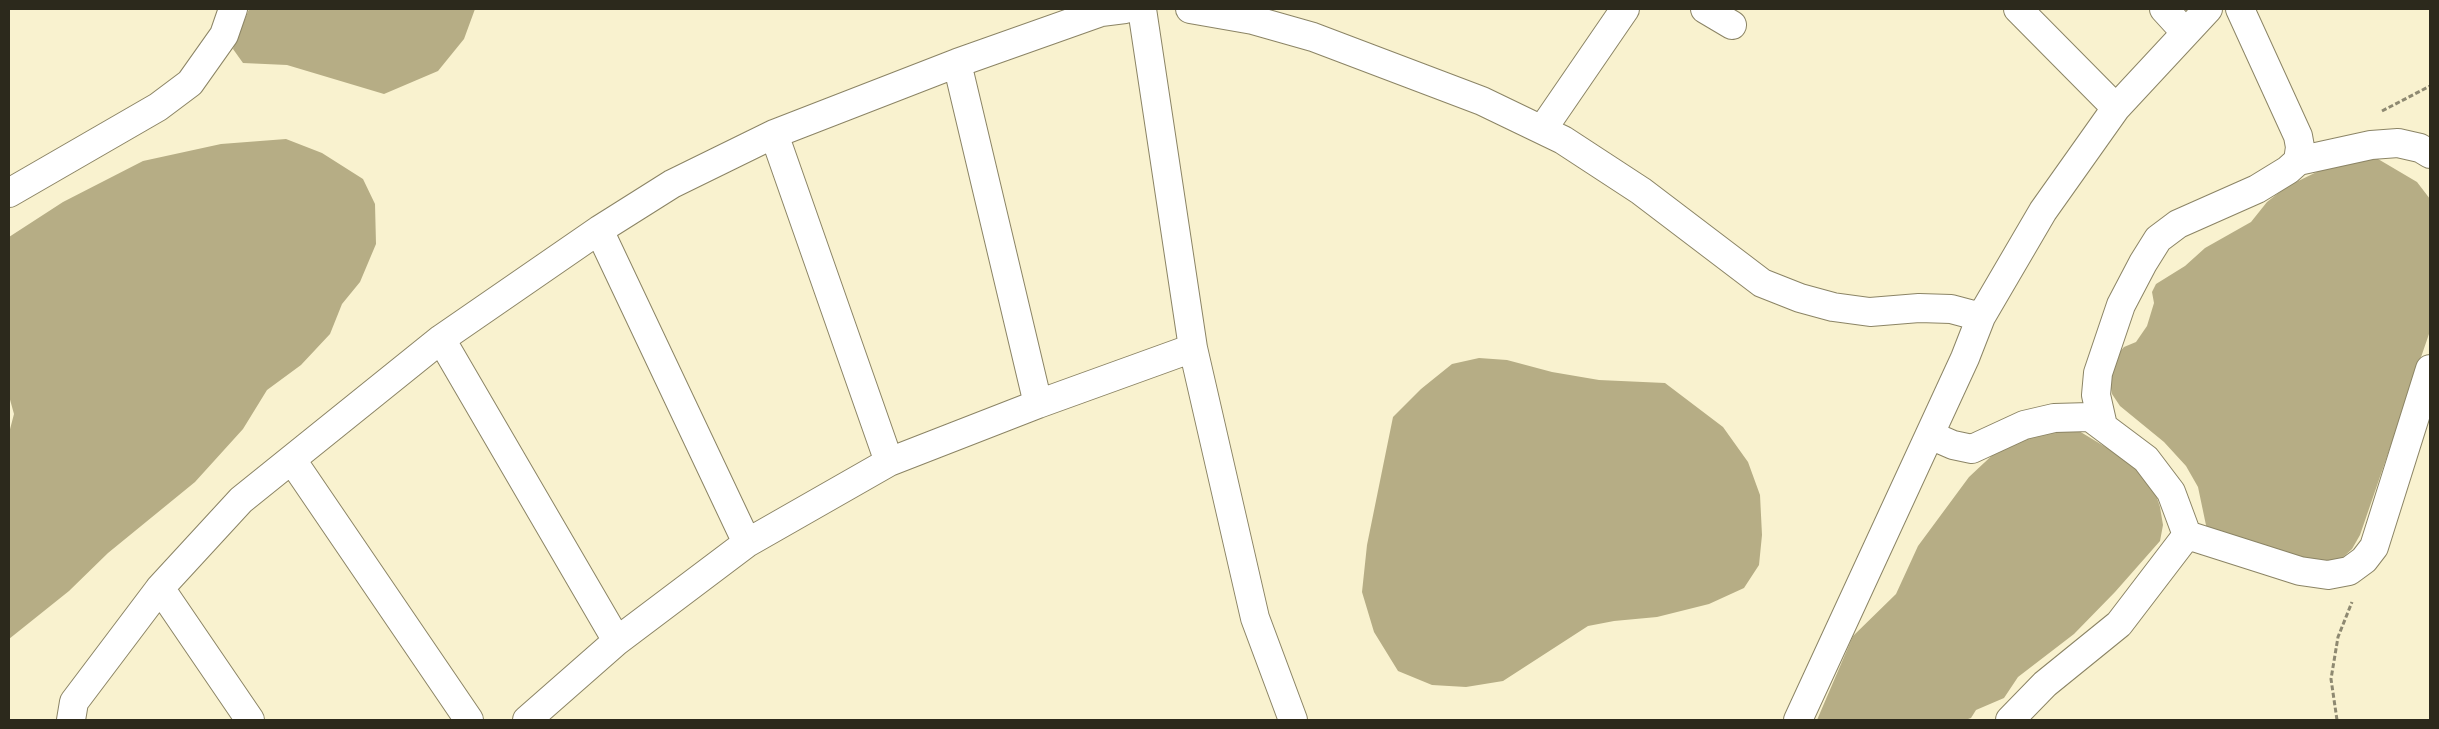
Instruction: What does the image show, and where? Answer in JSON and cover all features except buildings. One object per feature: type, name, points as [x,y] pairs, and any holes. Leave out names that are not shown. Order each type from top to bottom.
[{"type":"street","points":[[9,193],[158,107],[190,84],[224,35],[233,9]]},
{"type":"street","points":[[71,720],[74,702],[160,588],[241,500],[440,339],[599,230],[672,184],[774,134],[956,63],[1101,12],[1125,9]]},
{"type":"street","points":[[1142,9],[1194,348],[1254,618],[1293,720]]},
{"type":"street","points":[[1190,9],[1253,20],[1313,36],[1482,100],[1563,140],[1641,191],[1762,283],[1800,298],[1833,307],[1870,312],[1920,308],[1951,309],[1981,317]]},
{"type":"street","points":[[1542,130],[1625,9]]},
{"type":"street","points":[[1705,9],[1732,25]]},
{"type":"street","points":[[2018,9],[2116,108]]},
{"type":"street","points":[[2164,9],[2184,32]]},
{"type":"street","points":[[1798,720],[1965,358],[1981,317],[2043,211],[2116,108],[2184,32],[2208,9]]},
{"type":"street","points":[[2240,9],[2298,136],[2300,147],[2298,160]]},
{"type":"street","points":[[956,63],[1038,404]]},
{"type":"street","points":[[774,134],[889,462]]},
{"type":"street","points":[[2103,426],[2096,396],[2098,373],[2122,305],[2143,263],[2158,239],[2178,224],[2257,189],[2288,170],[2298,160],[2371,145],[2398,143],[2420,148],[2430,154]]},
{"type":"street","points":[[599,230],[747,543]]},
{"type":"street","points":[[440,339],[617,641]]},
{"type":"street","points":[[527,720],[617,641],[747,543],[889,462],[1038,404],[1194,348]]},
{"type":"street","points":[[2187,535],[2300,571],[2328,576],[2349,571],[2364,560],[2374,547],[2430,369]]},
{"type":"street","points":[[1930,435],[1953,445],[1972,449],[2024,425],[2054,418],[2090,417],[2146,460],[2171,492],[2187,535]]},
{"type":"street","points":[[292,460],[469,720]]},
{"type":"street","points":[[2010,720],[2046,684],[2118,624],[2187,535]]},
{"type":"street","points":[[160,588],[250,720]]},
{"type":"path","points":[[2336,720],[2331,679],[2338,637],[2354,597],[2349,571]]},
{"type":"shaded area","points":[[249,9],[475,9],[464,39],[438,71],[384,94],[287,65],[243,63],[233,49]]},
{"type":"shaded area","points":[[286,139],[322,153],[363,179],[375,204],[376,244],[360,282],[342,304],[330,334],[301,365],[267,390],[243,429],[195,482],[108,553],[69,591],[9,639],[9,433],[14,414],[9,396],[9,237],[63,202],[143,161],[221,144]]},
{"type":"shaded area","points":[[2367,157],[2378,159],[2417,182],[2430,199],[2430,331],[2360,535],[2352,549],[2341,559],[2313,565],[2207,530],[2198,487],[2186,466],[2164,442],[2120,406],[2112,394],[2109,376],[2116,356],[2124,347],[2136,342],[2147,326],[2154,303],[2152,292],[2156,284],[2185,266],[2205,248],[2251,222],[2267,202],[2286,187],[2333,164]]},
{"type":"shaded area","points":[[1479,358],[1507,360],[1552,372],[1599,380],[1665,383],[1723,427],[1748,462],[1760,495],[1762,535],[1759,565],[1744,588],[1709,604],[1657,617],[1614,621],[1588,626],[1503,681],[1466,687],[1432,685],[1398,671],[1374,632],[1362,592],[1367,545],[1393,417],[1421,389],[1452,364]]},
{"type":"shaded area","points":[[2074,428],[2132,463],[2153,486],[2160,507],[2163,525],[2160,541],[2115,592],[2074,634],[2018,677],[2004,698],[1976,710],[1971,718],[1965,720],[1817,720],[1853,636],[1896,594],[1918,546],[1969,477],[2000,448],[2022,437]]}]
